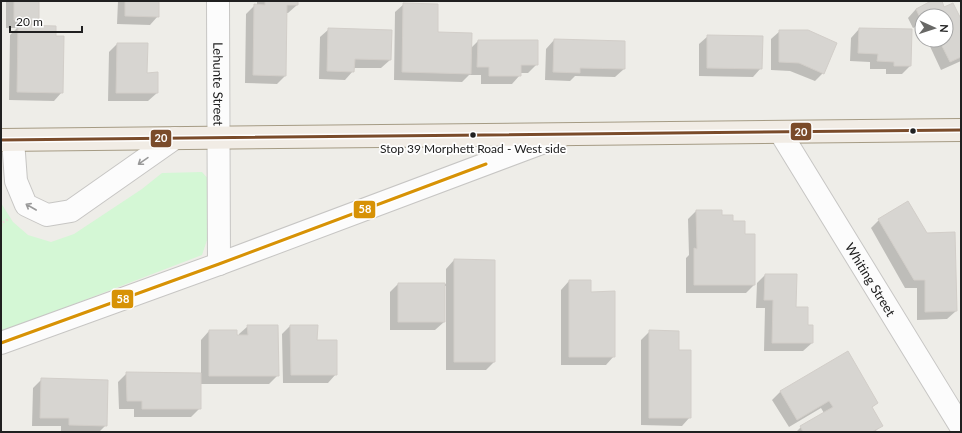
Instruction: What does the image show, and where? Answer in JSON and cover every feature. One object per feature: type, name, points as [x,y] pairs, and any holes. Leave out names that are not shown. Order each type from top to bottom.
[{"type":"main road","points":[[7,140],[961,130]]},
{"type":"street","name":"Lehunte Street","points":[[218,1],[219,264]]},
{"type":"street","name":"Whiting Street","points":[[780,132],[961,427]]},
{"type":"street","points":[[1,343],[219,264],[564,134]]},
{"type":"street","points":[[7,140],[16,181],[26,205],[47,215],[71,210],[175,138]]},
{"type":"green space","points":[[202,172],[209,180],[208,237],[202,255],[1,332],[1,203],[13,222],[28,235],[51,242],[74,234],[142,189],[162,173]]},
{"type":"building","points":[[14,1],[39,1],[39,20],[14,20]]},
{"type":"building","points":[[125,1],[159,1],[159,17],[125,16]]},
{"type":"building","points":[[265,1],[298,1],[298,5],[287,5],[286,76],[253,75],[254,4],[265,5]]},
{"type":"building","points":[[931,1],[942,1],[944,7],[953,3],[961,19],[961,57],[950,62],[943,48],[954,48],[954,8],[918,8]]},
{"type":"building","points":[[403,3],[438,4],[438,32],[472,33],[471,74],[402,72]]},
{"type":"building","points":[[18,25],[56,26],[56,36],[64,36],[63,93],[17,92]]},
{"type":"building","points":[[328,28],[392,30],[391,60],[355,59],[354,72],[327,71]]},
{"type":"building","points":[[859,28],[912,29],[911,66],[894,66],[894,62],[877,61],[878,54],[858,53]]},
{"type":"building","points":[[779,30],[808,30],[837,43],[824,74],[799,63],[779,62]]},
{"type":"building","points":[[707,35],[763,36],[762,69],[707,68]]},
{"type":"building","points":[[554,39],[625,41],[625,69],[580,68],[580,73],[553,72]]},
{"type":"building","points":[[478,40],[538,40],[538,65],[521,65],[521,76],[489,76],[489,67],[477,67]]},
{"type":"building","points":[[117,43],[148,43],[147,73],[158,72],[158,93],[116,93]]},
{"type":"building","points":[[908,201],[927,233],[955,232],[957,311],[925,312],[925,280],[914,280],[878,219]]},
{"type":"building","points":[[696,210],[722,210],[722,215],[733,215],[733,221],[745,221],[745,234],[755,234],[755,285],[694,285],[694,248],[697,249]]},
{"type":"building","points":[[454,259],[495,260],[495,362],[454,362]]},
{"type":"building","points":[[765,274],[797,274],[796,307],[808,307],[808,325],[813,325],[813,343],[772,343],[773,300],[764,300]]},
{"type":"building","points":[[569,280],[591,280],[591,292],[615,291],[615,357],[569,357]]},
{"type":"building","points":[[398,283],[445,283],[445,322],[398,322]]},
{"type":"building","points":[[247,325],[278,325],[279,376],[209,376],[209,330],[237,330],[237,335],[248,335]]},
{"type":"building","points":[[290,325],[318,325],[317,340],[337,340],[337,375],[291,375]]},
{"type":"building","points":[[649,330],[679,331],[679,350],[691,350],[691,418],[649,418]]},
{"type":"building","points":[[848,351],[878,403],[872,407],[883,426],[872,432],[803,432],[800,426],[833,407],[829,401],[797,420],[780,391]]},
{"type":"building","points":[[126,372],[201,373],[201,409],[142,409],[142,401],[127,401]]},
{"type":"building","points":[[41,378],[108,380],[107,426],[69,425],[69,418],[40,418]]},
{"type":"transit line","name":"20","points":[[1,140],[961,130]]},
{"type":"transit line","name":"58","points":[[1,343],[219,264],[486,164]]},
{"type":"place","name":"Stop 39 Morphett Road - West side","points":[[473,135]]}]
